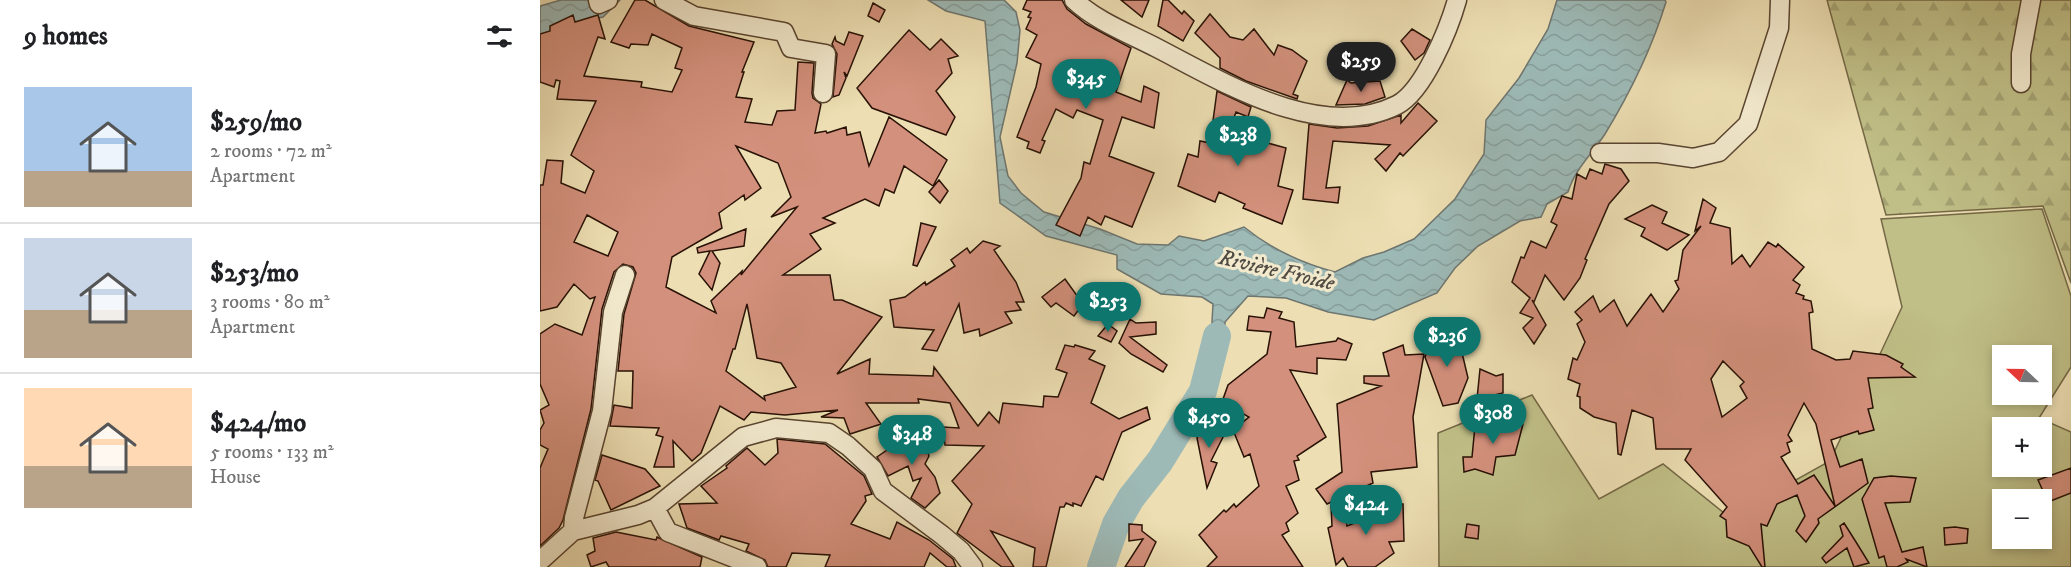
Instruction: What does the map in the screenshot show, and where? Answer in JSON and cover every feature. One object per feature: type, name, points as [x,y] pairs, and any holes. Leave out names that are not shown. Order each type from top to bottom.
[{"type":"street","points":[[598,0],[599,4],[609,0]]},
{"type":"street","points":[[664,0],[694,16],[784,32],[791,48],[826,54],[823,93]]},
{"type":"street","points":[[1074,0],[1082,8],[1118,28],[1248,96],[1329,117],[1365,116],[1399,104],[1424,76],[1447,33],[1457,0]]},
{"type":"street","points":[[1600,153],[1658,153],[1693,158],[1719,152],[1748,124],[1779,28],[1780,0]]},
{"type":"street","points":[[2022,83],[2021,54],[2031,0]]},
{"type":"street","points":[[573,531],[602,411],[613,312],[625,275]]},
{"type":"street","points":[[540,561],[573,531],[638,515],[655,508],[743,437],[776,428],[829,433],[848,446],[873,469],[883,490],[961,551],[973,567]]},
{"type":"street","points":[[655,508],[669,532],[757,567]]},
{"type":"green space","points":[[1827,0],[2071,0],[2071,283],[2043,206],[1886,215]]},
{"type":"green space","points":[[2042,209],[2071,296],[2071,367],[2052,397],[2052,345],[1992,345],[1992,405],[2047,405],[2040,417],[1992,417],[1992,477],[2052,477],[2052,424],[2071,432],[2071,567],[1439,567],[1438,433],[1532,395],[1599,499],[1663,464],[1729,517],[1830,461],[1902,307],[1881,219]]},
{"type":"water","points":[[561,0],[620,0],[603,17],[583,21],[540,41],[540,6]]},
{"type":"water","name":"Rivière Froide","points":[[928,0],[1004,0],[1016,12],[1020,30],[1017,63],[1000,137],[1008,176],[1021,193],[1044,212],[1100,229],[1137,244],[1168,245],[1179,236],[1204,241],[1244,227],[1287,254],[1335,272],[1363,258],[1414,239],[1455,199],[1484,154],[1486,120],[1519,78],[1548,29],[1557,0],[1665,0],[1666,2],[1647,53],[1614,118],[1579,169],[1568,192],[1547,204],[1541,217],[1520,221],[1478,246],[1455,268],[1437,293],[1374,320],[1328,312],[1286,298],[1248,296],[1225,322],[1224,345],[1209,374],[1213,304],[1202,297],[1161,294],[1117,269],[1117,255],[1046,236],[1000,203],[985,21],[946,11]]},
{"type":"building","points":[[635,0],[645,0],[689,26],[754,42],[742,72],[744,72],[736,97],[752,99],[745,122],[772,125],[777,111],[795,110],[798,62],[814,63],[812,93],[813,98],[821,104],[815,133],[826,131],[827,133],[846,127],[847,135],[860,132],[869,166],[889,117],[947,160],[933,186],[904,166],[894,193],[885,189],[879,206],[865,199],[823,218],[835,223],[810,234],[821,249],[783,275],[830,275],[834,300],[842,300],[882,317],[837,374],[870,359],[869,374],[933,376],[934,367],[978,426],[989,412],[999,423],[1003,403],[1043,407],[1044,396],[1058,397],[1067,373],[1056,369],[1065,345],[1074,347],[1075,345],[1095,351],[1089,359],[1105,366],[1091,403],[1119,419],[1147,407],[1150,419],[1122,432],[1103,480],[1096,476],[1081,506],[1066,503],[1064,507],[1060,507],[1046,567],[1033,567],[1035,548],[991,531],[1014,567],[1002,567],[957,533],[972,504],[952,481],[984,446],[945,445],[943,427],[959,428],[950,403],[918,399],[919,403],[866,403],[881,424],[850,434],[844,418],[821,417],[838,410],[785,415],[751,412],[744,420],[720,406],[701,453],[692,461],[673,441],[674,467],[654,467],[663,437],[656,435],[659,428],[610,426],[614,405],[632,408],[633,371],[618,371],[624,314],[636,273],[633,267],[623,264],[614,272],[602,309],[591,409],[563,520],[559,528],[540,546],[540,468],[548,449],[540,445],[540,430],[544,423],[540,410],[549,405],[540,384],[540,334],[555,324],[582,335],[595,297],[590,299],[574,284],[557,307],[540,311],[540,185],[543,185],[547,160],[563,161],[561,183],[585,193],[594,171],[571,155],[596,101],[557,99],[560,81],[556,80],[554,87],[540,82],[540,34],[550,31],[550,26],[573,15],[575,22],[598,15],[605,39],[598,37],[584,76],[642,82],[641,87],[672,92],[682,70],[675,68],[682,48],[652,34],[648,45],[631,44],[629,48],[611,42]],"holes":[[[736,146],[778,163],[791,197],[771,217],[797,207],[741,275],[742,271],[711,301],[716,313],[666,287],[672,257],[722,228],[719,213],[744,195],[745,200],[761,188]],[[587,215],[618,232],[608,256],[574,242]],[[747,304],[757,358],[781,363],[796,387],[764,396],[765,400],[726,371],[733,349],[735,349]]]},
{"type":"building","points":[[1027,0],[1062,0],[1067,9],[1086,24],[1131,48],[1116,92],[1141,102],[1144,86],[1159,93],[1154,128],[1122,117],[1109,156],[1154,173],[1132,227],[1105,216],[1101,225],[1088,217],[1080,236],[1056,225],[1081,178],[1084,162],[1090,164],[1103,120],[1077,110],[1073,118],[1056,109],[1042,140],[1045,141],[1040,153],[1027,148],[1029,142],[1017,137],[1036,87],[1041,64],[1026,57],[1037,35],[1026,29],[1031,18],[1028,17],[1031,12],[1023,9]]},
{"type":"building","points":[[1121,0],[1149,0],[1142,17]]},
{"type":"building","points":[[1163,0],[1168,0],[1182,14],[1184,11],[1194,21],[1183,41],[1158,26]]},
{"type":"building","points":[[873,3],[885,10],[879,22],[868,16]]},
{"type":"building","points":[[1210,14],[1230,37],[1243,40],[1254,29],[1274,55],[1278,45],[1292,50],[1307,61],[1293,94],[1298,96],[1297,99],[1246,81],[1220,68],[1220,58],[1195,33]]},
{"type":"building","points":[[1412,29],[1430,40],[1424,53],[1415,60],[1401,41]]},
{"type":"building","points":[[909,30],[930,50],[941,39],[958,56],[948,59],[952,73],[936,91],[955,117],[946,135],[872,108],[857,88]]},
{"type":"building","points":[[849,32],[863,36],[847,76],[844,72],[846,78],[839,95],[833,97],[837,54],[832,44],[835,37],[836,41],[844,45]]},
{"type":"building","points":[[1347,80],[1351,83],[1380,81],[1385,97],[1365,104],[1336,105]]},
{"type":"building","points":[[1217,91],[1251,107],[1248,117],[1236,112],[1224,146],[1250,151],[1253,139],[1286,148],[1278,186],[1293,190],[1282,224],[1243,208],[1245,204],[1219,192],[1215,202],[1178,186],[1188,154],[1198,157],[1200,141],[1210,143]]},
{"type":"building","points":[[1418,103],[1437,121],[1403,156],[1400,153],[1386,171],[1375,159],[1390,145],[1333,141],[1326,188],[1340,187],[1338,203],[1303,199],[1309,124],[1337,128],[1368,126],[1401,115],[1401,123]]},
{"type":"building","points":[[1605,164],[1621,169],[1629,181],[1609,204],[1585,259],[1587,260],[1580,278],[1564,300],[1545,275],[1534,302],[1532,300],[1546,325],[1534,344],[1523,328],[1533,318],[1520,313],[1530,298],[1512,282],[1521,257],[1524,258],[1531,241],[1546,248],[1557,225],[1551,222],[1562,196],[1572,199],[1577,174],[1586,179],[1590,169],[1602,174]]},
{"type":"building","points":[[939,180],[948,191],[940,203],[929,192]]},
{"type":"building","points":[[1703,199],[1716,208],[1710,223],[1730,228],[1732,264],[1742,255],[1750,267],[1768,242],[1776,247],[1778,244],[1804,267],[1793,280],[1800,285],[1796,293],[1804,296],[1803,299],[1811,301],[1813,312],[1809,313],[1812,349],[1836,360],[1850,359],[1853,351],[1886,355],[1903,364],[1901,367],[1915,377],[1868,378],[1873,408],[1868,409],[1874,430],[1859,434],[1858,431],[1831,440],[1840,467],[1862,459],[1868,483],[1818,519],[1819,523],[1806,542],[1796,531],[1805,516],[1797,495],[1777,504],[1767,526],[1761,524],[1765,567],[1762,567],[1749,546],[1727,537],[1726,520],[1720,516],[1727,507],[1685,460],[1691,449],[1656,449],[1653,418],[1632,410],[1621,455],[1618,454],[1616,423],[1594,417],[1580,408],[1580,397],[1577,396],[1580,384],[1568,379],[1573,358],[1577,360],[1585,342],[1577,324],[1582,320],[1575,312],[1593,296],[1600,312],[1614,300],[1627,326],[1651,294],[1663,312],[1679,289],[1675,281],[1678,280],[1683,250],[1701,226],[1695,231]],"holes":[[[1723,361],[1744,382],[1740,386],[1747,398],[1722,417],[1711,379]],[[1804,403],[1816,424],[1835,506],[1814,475],[1798,484],[1781,457],[1790,452],[1787,443],[1792,441],[1788,435]]]},
{"type":"building","points":[[1652,205],[1667,212],[1662,223],[1689,235],[1667,250],[1641,236],[1645,228],[1625,219]]},
{"type":"building","points":[[921,223],[936,227],[917,266],[913,265]]},
{"type":"building","points":[[746,229],[744,246],[712,251],[720,263],[712,290],[699,274],[710,251],[698,253],[697,248]]},
{"type":"building","points":[[983,241],[1000,246],[994,250],[1016,282],[1024,302],[1016,302],[1021,310],[1005,312],[1012,323],[980,336],[979,329],[964,333],[959,304],[937,351],[922,349],[934,330],[894,327],[890,300],[905,297],[925,282],[926,285],[955,266],[951,260],[967,248],[970,253]]},
{"type":"building","points":[[1065,279],[1083,304],[1074,316],[1056,303],[1051,307],[1042,297]]},
{"type":"building","points":[[1267,308],[1282,312],[1279,318],[1294,322],[1296,347],[1336,341],[1338,338],[1352,344],[1346,360],[1317,358],[1317,374],[1290,370],[1326,437],[1297,456],[1299,460],[1294,461],[1299,480],[1286,486],[1298,513],[1286,523],[1289,531],[1282,535],[1303,567],[1207,567],[1217,557],[1199,535],[1224,510],[1226,512],[1234,504],[1236,507],[1259,486],[1250,454],[1244,457],[1233,430],[1249,417],[1222,402],[1228,385],[1267,354],[1271,332],[1247,330],[1249,316],[1264,318]]},
{"type":"building","points":[[1130,319],[1136,323],[1156,322],[1156,334],[1130,337],[1167,365],[1163,372],[1131,354],[1119,343]]},
{"type":"building","points":[[1108,324],[1117,331],[1111,342],[1098,336]]},
{"type":"building","points":[[1434,333],[1459,340],[1468,378],[1458,403],[1443,406],[1425,357]]},
{"type":"building","points":[[1403,345],[1405,355],[1424,354],[1413,417],[1417,467],[1371,472],[1373,483],[1327,504],[1316,489],[1342,472],[1337,404],[1381,386],[1364,383],[1364,376],[1389,376],[1383,353]]},
{"type":"building","points":[[1480,369],[1496,376],[1503,374],[1503,393],[1477,399]]},
{"type":"building","points":[[1498,418],[1515,419],[1523,424],[1515,455],[1496,457],[1493,475],[1475,469],[1464,472],[1463,457],[1472,457],[1475,426],[1497,429]]},
{"type":"building","points":[[1202,427],[1226,431],[1211,461],[1217,463],[1207,488],[1197,438]]},
{"type":"building","points":[[921,431],[929,456],[925,464],[935,477],[940,493],[925,508],[911,498],[921,478],[913,481],[908,466],[888,476],[877,457],[900,441],[899,438]]},
{"type":"building","points":[[777,439],[825,444],[864,476],[872,494],[865,496],[866,501],[851,524],[890,539],[897,522],[929,540],[953,559],[956,567],[947,567],[930,553],[924,567],[825,567],[830,555],[792,553],[786,567],[768,567],[765,560],[746,551],[749,544],[721,536],[719,540],[687,528],[679,504],[717,503],[701,486],[727,468],[726,466],[747,448],[765,465],[778,453]]},
{"type":"building","points":[[602,455],[645,469],[660,486],[611,510],[598,481],[595,480]]},
{"type":"building","points":[[2071,468],[2071,493],[2052,500],[2052,489],[2042,489],[2038,480],[2052,477],[2052,475]]},
{"type":"building","points":[[1891,476],[1916,478],[1910,502],[1885,503],[1902,552],[1923,547],[1927,567],[1906,559],[1908,562],[1897,567],[1887,567],[1884,556],[1879,558],[1862,499],[1874,478]]},
{"type":"building","points":[[1388,504],[1403,504],[1404,541],[1389,542],[1394,553],[1375,567],[1348,567],[1343,558],[1336,565],[1328,528],[1332,526],[1331,505],[1345,505],[1347,526],[1388,510]]},
{"type":"building","points":[[1844,523],[1869,563],[1854,567],[1847,548],[1826,563],[1822,558],[1843,536],[1840,526]]},
{"type":"building","points":[[1129,524],[1142,525],[1142,531],[1156,542],[1144,567],[1125,567],[1143,539],[1129,541]]},
{"type":"building","points":[[1467,524],[1479,526],[1478,539],[1465,537]]},
{"type":"building","points":[[1944,528],[1968,529],[1967,543],[1945,545]]},
{"type":"building","points":[[616,532],[656,540],[657,537],[702,557],[700,567],[609,567],[606,562],[591,567],[587,555],[595,551],[593,538]]},
{"type":"waterway","points":[[1101,567],[1116,524],[1131,498],[1160,461],[1203,391],[1217,336]]}]
